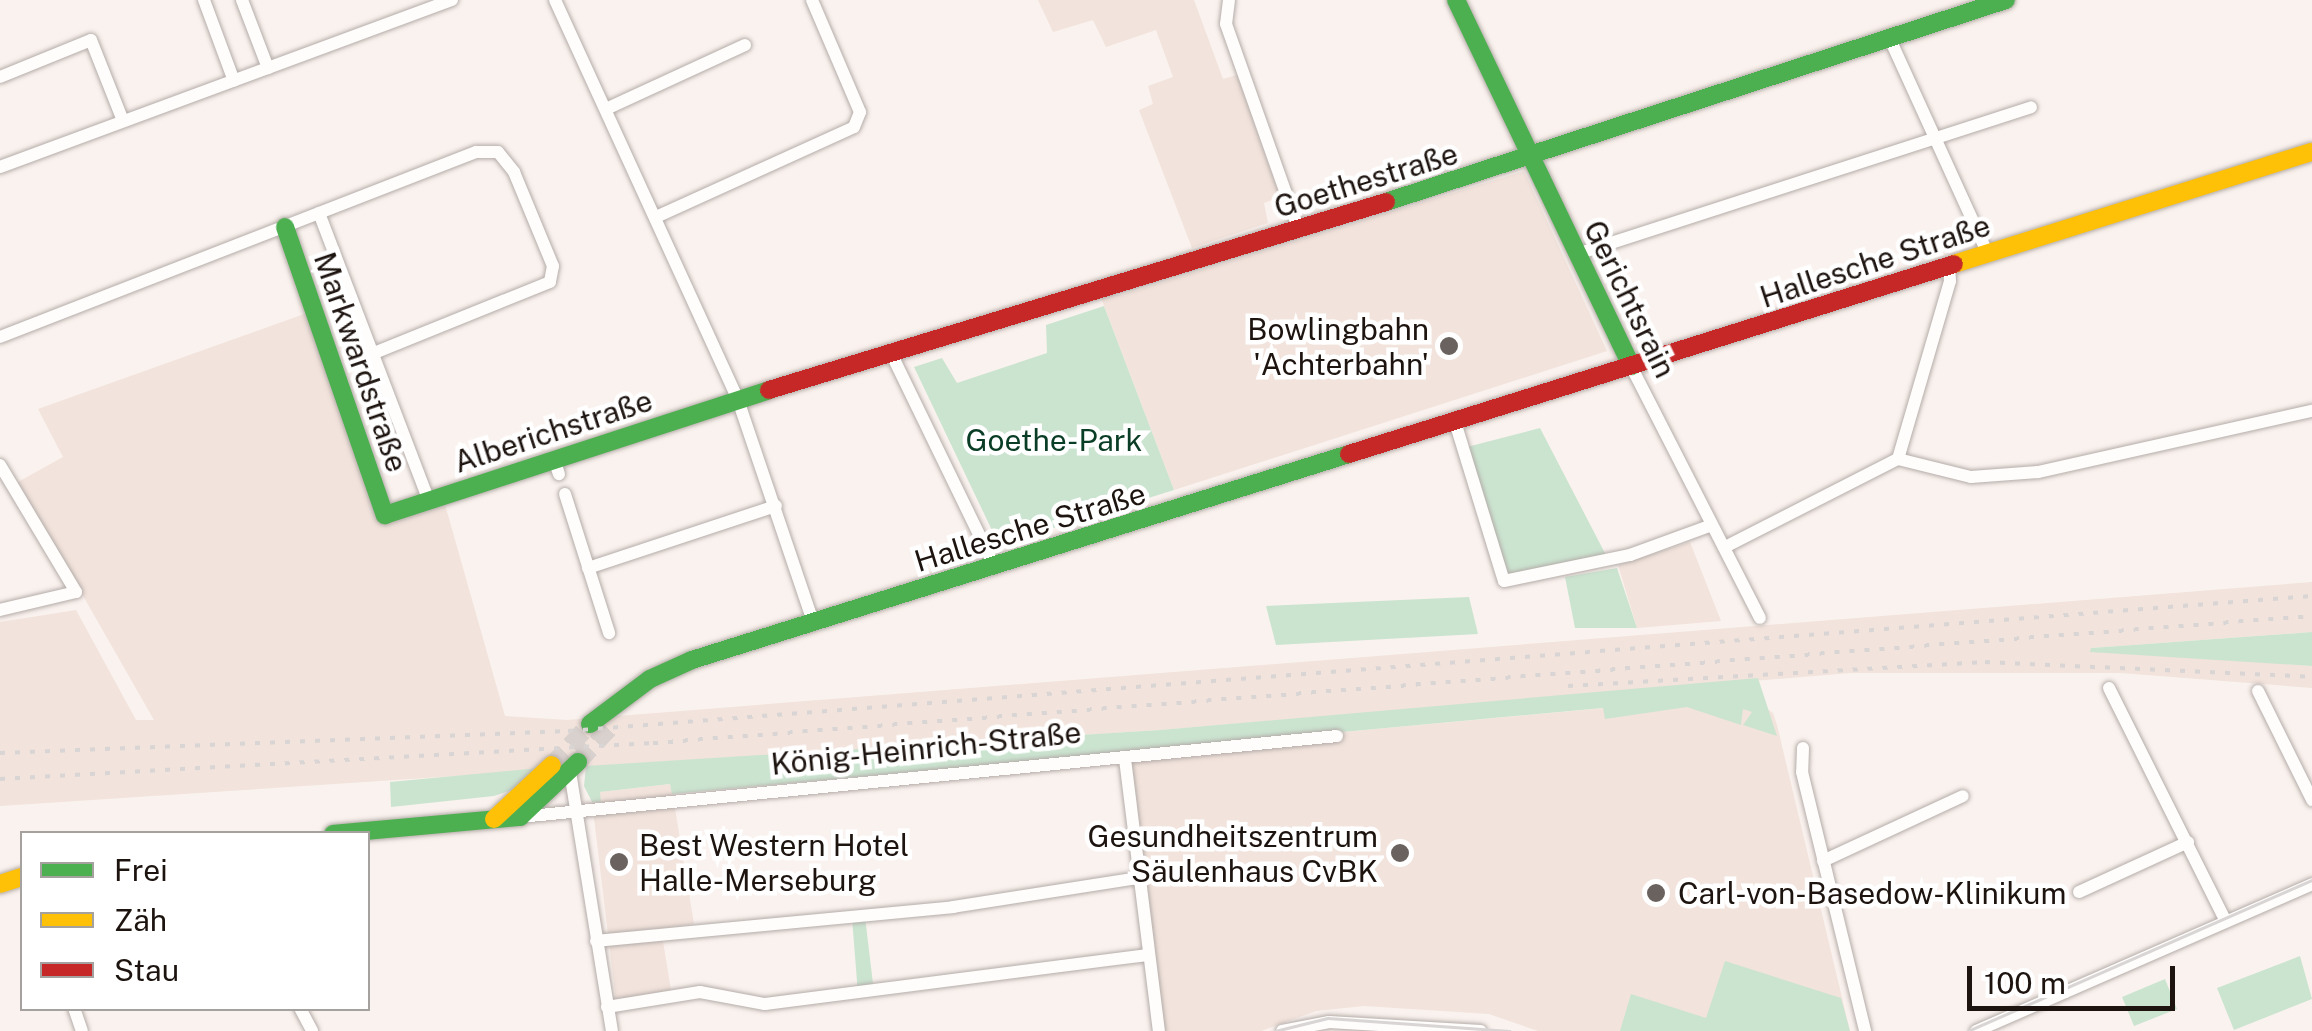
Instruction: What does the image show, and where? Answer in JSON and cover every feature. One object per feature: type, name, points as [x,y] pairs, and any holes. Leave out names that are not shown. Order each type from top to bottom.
[{"type":"street","points":[[204,0],[234,80]]},
{"type":"street","points":[[242,0],[268,68]]},
{"type":"street","points":[[0,167],[452,0]]},
{"type":"street","points":[[555,0],[738,400],[814,624]]},
{"type":"street","points":[[656,218],[854,127],[860,112],[812,0]]},
{"type":"street","points":[[1229,0],[1226,24],[1299,230]]},
{"type":"street","name":"Gerichtsrain","points":[[1456,0],[1632,366],[1760,618]]},
{"type":"street","name":"Goethestraße","points":[[738,400],[1531,158],[2006,0]]},
{"type":"street","points":[[1888,37],[1988,254]]},
{"type":"street","points":[[0,77],[91,40],[123,121]]},
{"type":"street","points":[[606,108],[745,45]]},
{"type":"street","points":[[1577,254],[2032,107]]},
{"type":"street","points":[[0,337],[488,149],[508,160],[553,272],[544,288],[372,354]]},
{"type":"street","name":"Hallesche Straße","points":[[590,724],[676,666],[2312,152]]},
{"type":"street","name":"Markwardstraße","points":[[320,213],[429,501]]},
{"type":"street","name":"Markwardstraße","points":[[285,228],[385,515]]},
{"type":"street","points":[[1898,459],[1950,281],[1949,266]]},
{"type":"street","points":[[890,351],[995,567]]},
{"type":"street","name":"Alberichstraße","points":[[385,515],[556,466],[738,400]]},
{"type":"street","points":[[1724,547],[1898,459],[1971,477],[2038,472],[2312,411]]},
{"type":"street","points":[[1455,422],[1504,582],[1630,555],[1712,526]]},
{"type":"street","points":[[0,465],[6,489],[76,592],[0,610]]},
{"type":"street","points":[[565,494],[609,633]]},
{"type":"street","points":[[588,568],[776,506]]},
{"type":"street","points":[[2110,688],[2225,920]]},
{"type":"street","points":[[2258,691],[2312,800]]},
{"type":"street","points":[[615,722],[628,696]]},
{"type":"street","name":"König-Heinrich-Straße","points":[[370,831],[1337,736]]},
{"type":"street","points":[[1802,748],[1864,1031]]},
{"type":"street","points":[[1125,759],[1159,1031]]},
{"type":"street","points":[[567,766],[612,1031]]},
{"type":"street","points":[[520,818],[567,766]]},
{"type":"street","points":[[490,822],[567,766]]},
{"type":"street","points":[[1824,861],[1963,796]]},
{"type":"street","points":[[2079,892],[2188,842]]},
{"type":"street","points":[[596,941],[954,907],[1138,878]]},
{"type":"street","points":[[1976,1031],[2312,884]]},
{"type":"street","points":[[608,1008],[700,992],[765,1004],[1148,956]]},
{"type":"street","points":[[1282,1031],[1329,1022],[1482,1031]]},
{"type":"shaded area","points":[[1038,0],[1194,0],[1223,79],[1237,75],[1280,197],[1264,203],[1268,223],[1192,248],[1139,110],[1153,104],[1148,86],[1173,77],[1156,30],[1106,47],[1093,20],[1053,32]]},
{"type":"shaded area","points":[[1524,171],[1607,351],[1174,490],[1100,295],[1121,295]]},
{"type":"shaded area","points":[[307,313],[383,519],[444,501],[505,716],[567,720],[2312,582],[2312,632],[2091,648],[2312,666],[2312,688],[2121,673],[1850,673],[1160,730],[0,806],[0,622],[76,610],[136,720],[154,720],[18,482],[63,457],[38,409]]},
{"type":"shaded area","points":[[1690,542],[1721,621],[1637,628],[1618,565]]},
{"type":"shaded area","points":[[1748,695],[1773,713],[1777,725],[1850,1031],[1538,1031],[1489,1014],[1364,1006],[1316,1011],[1261,1031],[1161,1031],[1126,752]]},
{"type":"shaded area","points":[[671,784],[694,924],[661,929],[671,990],[616,1000],[592,802],[600,802],[600,792]]},
{"type":"green space","name":"Goethe-Park","points":[[1104,306],[1174,490],[999,545],[914,367],[942,358],[957,383],[1047,353],[1046,325]]},
{"type":"green space","points":[[1540,428],[1608,559],[1504,581],[1463,448]]},
{"type":"green space","points":[[1617,568],[1637,628],[1575,628],[1565,577]]},
{"type":"green space","points":[[1469,597],[1478,634],[1276,645],[1266,606]]},
{"type":"green space","points":[[2312,632],[2312,666],[2090,652],[2091,648]]},
{"type":"green space","points":[[1758,678],[1777,736],[1743,725],[1752,712],[1743,709],[1741,725],[1687,707],[1605,719],[1603,708],[672,794],[670,784],[600,792],[601,802],[592,802],[584,786],[586,766],[1160,730]]},
{"type":"green space","points":[[540,768],[524,786],[494,796],[391,807],[390,782]]},
{"type":"green space","points":[[865,917],[874,992],[858,994],[852,918]]},
{"type":"green space","points":[[2300,956],[2312,999],[2234,1030],[2217,988]]},
{"type":"green space","points":[[1725,961],[1841,998],[1850,1031],[1620,1031],[1631,994],[1706,1018]]},
{"type":"green space","points":[[2165,979],[2177,1009],[2134,1026],[2122,997]]},
{"type":"tunnel","points":[[578,762],[615,722]]},
{"type":"tunnel","points":[[552,765],[590,724]]},
{"type":"tram line","points":[[1968,1031],[2312,880]]},
{"type":"tram line","points":[[1275,1031],[1328,1018],[1510,1031]]},
{"type":"railway","points":[[0,753],[568,731],[2312,596]]},
{"type":"railway","points":[[0,779],[653,743],[2312,616]]},
{"type":"railway","points":[[1568,686],[1985,662],[2312,677]]},
{"type":"traffic: fast","points":[[1456,0],[1631,366]]},
{"type":"traffic: fast","points":[[1386,202],[2006,0]]},
{"type":"traffic: fast","points":[[285,227],[385,515],[769,390]]},
{"type":"traffic: fast","points":[[590,724],[650,679],[692,660],[1349,454]]},
{"type":"traffic: fast","points":[[366,831],[520,817],[578,762]]},
{"type":"traffic: slow","points":[[1954,264],[2312,152]]},
{"type":"traffic: slow","points":[[494,819],[552,765]]},
{"type":"traffic: slow","points":[[0,884],[20,878]]},
{"type":"traffic: jam","points":[[769,390],[1386,202]]},
{"type":"traffic: jam","points":[[1349,454],[1954,264]]},
{"type":"place","name":"Bowlingbahn 'Achterbahn'","points":[[1449,346]]},
{"type":"place","name":"Gesundheitszentrum Säulenhaus CvBK","points":[[1400,853]]},
{"type":"place","name":"Best Western Hotel Halle-Merseburg","points":[[619,862]]},
{"type":"place","name":"Carl-von-Basedow-Klinikum","points":[[1656,893]]}]
